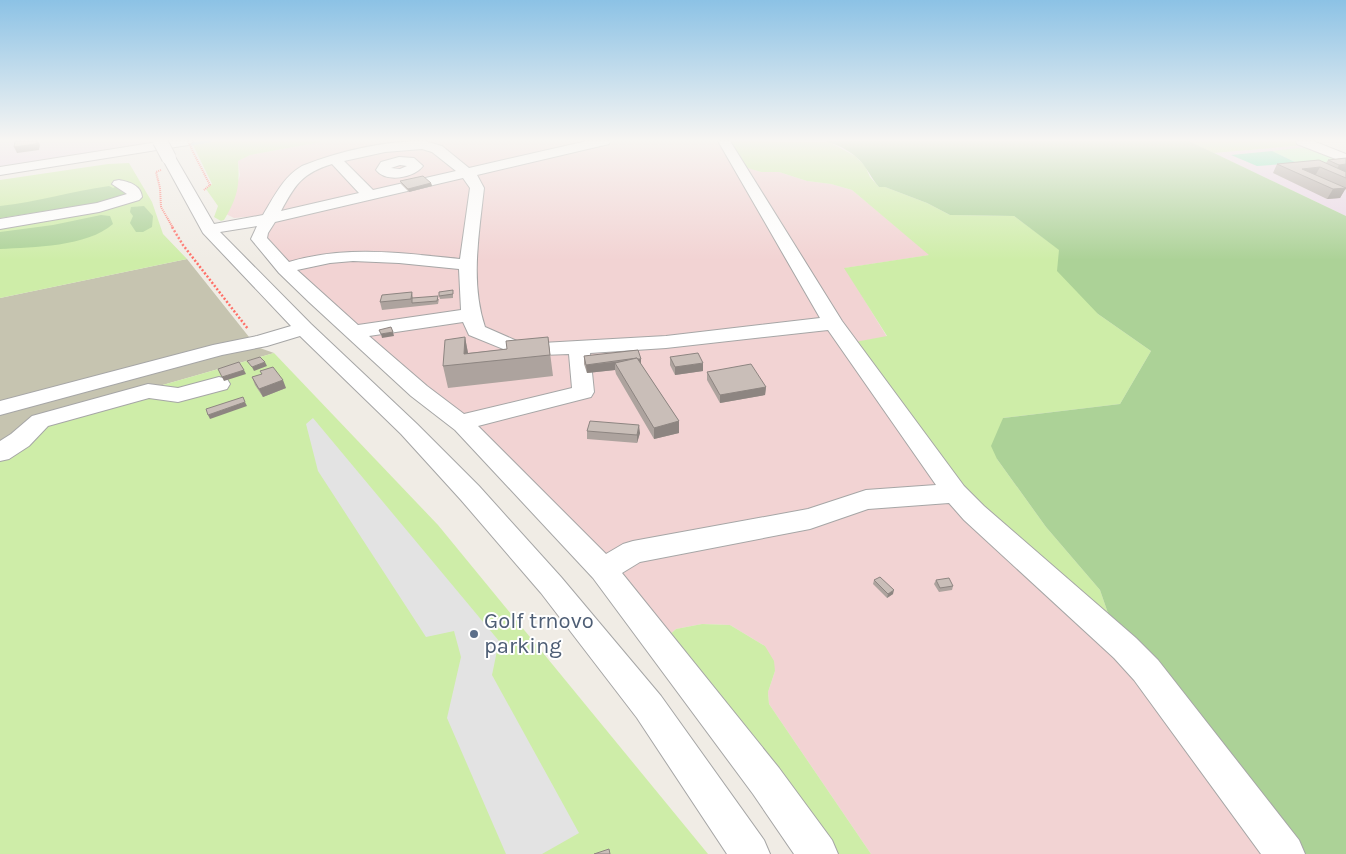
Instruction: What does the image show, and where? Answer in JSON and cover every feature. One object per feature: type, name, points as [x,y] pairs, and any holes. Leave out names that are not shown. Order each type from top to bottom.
[{"type":"street","points":[[191,181],[209,230],[304,328],[409,429],[470,493],[551,585],[649,707],[744,852]]},
{"type":"street","points":[[294,181],[260,233],[259,239],[286,268],[353,332],[454,419],[603,570],[766,781],[818,854]]},
{"type":"street","points":[[355,181],[361,187]]},
{"type":"street","points":[[361,187],[370,181]]},
{"type":"street","points":[[209,230],[227,224],[269,219],[361,187],[398,181]]},
{"type":"street","points":[[474,181],[477,188],[468,265],[469,315],[476,331],[513,347],[542,350],[666,342],[833,323]]},
{"type":"street","points":[[748,181],[833,323],[955,493],[974,513],[1125,648],[1146,670],[1285,854]]},
{"type":"street","points":[[0,224],[99,207],[134,197],[134,192],[128,187],[119,184]]},
{"type":"street","points":[[286,268],[305,261],[341,256],[468,265]]},
{"type":"street","points":[[353,332],[469,315]]},
{"type":"street","points":[[1,408],[220,349],[260,342],[304,328]]},
{"type":"street","points":[[409,429],[454,419],[472,420],[583,392],[579,347]]},
{"type":"street","points":[[3,448],[20,440],[32,425],[40,421],[148,391],[154,390],[171,395],[219,384]]},
{"type":"street","points":[[603,570],[633,552],[810,519],[866,500],[955,493]]},
{"type":"path","points":[[158,181],[161,206],[183,245],[246,328],[260,342]]},
{"type":"path","points":[[204,191],[209,183],[207,181]]},
{"type":"shaded area","points":[[238,181],[807,181],[831,184],[852,190],[930,255],[845,268],[887,337],[856,342],[1296,854],[871,854],[769,704],[768,692],[775,671],[765,646],[730,625],[702,624],[676,629],[667,637],[267,241],[257,216],[234,218],[226,214],[230,208]]},
{"type":"shaded area","points":[[1272,181],[1346,181],[1346,216]]},
{"type":"shaded area","points":[[187,259],[257,347],[274,353],[30,423],[0,441],[0,298]]},
{"type":"shaded area","name":"Golf trnovo parking","points":[[313,418],[499,641],[492,675],[579,833],[542,854],[506,854],[447,718],[461,657],[454,631],[426,637],[318,471],[306,424]]},
{"type":"green space","points":[[0,181],[140,181],[152,202],[163,234],[187,259],[0,298]]},
{"type":"green space","points":[[210,181],[238,181],[235,199],[224,220],[221,221],[214,217],[218,206],[206,189],[212,184]]},
{"type":"green space","points":[[807,181],[873,181],[879,187],[885,187],[927,203],[950,215],[1014,216],[1060,250],[1098,314],[1151,351],[1120,404],[1003,418],[997,459],[1046,527],[1100,590],[1111,622],[970,500],[855,342],[887,336],[844,268],[929,255],[852,190],[831,184]]},
{"type":"green space","points":[[875,181],[1272,181],[1346,216],[1346,854],[1296,854],[1111,622],[1100,590],[1046,527],[997,459],[991,446],[1003,418],[1120,404],[1151,351],[1098,314],[1057,271],[1059,250],[1014,216],[950,215],[927,203],[885,187],[879,187]]},
{"type":"green space","points":[[119,185],[136,195],[116,197],[110,201],[0,218],[0,206],[95,188],[109,186],[113,188]]},
{"type":"green space","points":[[144,206],[153,216],[152,227],[143,232],[136,232],[130,223],[133,216],[130,212],[131,207]]},
{"type":"green space","points":[[101,215],[110,216],[113,224],[102,232],[89,237],[59,244],[0,249],[0,232],[53,225]]},
{"type":"green space","points":[[274,353],[438,525],[708,854],[0,854],[0,441],[30,423]]},
{"type":"green space","points":[[702,624],[730,625],[765,646],[774,661],[775,671],[768,692],[769,704],[871,854],[827,854],[667,637],[676,629]]},
{"type":"building","points":[[400,181],[429,181],[431,183],[408,189]]},
{"type":"building","points":[[1315,181],[1329,181],[1346,188],[1333,189]]},
{"type":"building","points":[[453,290],[453,294],[439,296],[439,292]]},
{"type":"building","points":[[412,292],[411,299],[380,302],[382,295]]},
{"type":"building","points":[[438,296],[437,301],[412,303],[412,298]]},
{"type":"building","points":[[391,327],[393,332],[381,334],[379,330]]},
{"type":"building","points":[[465,337],[464,354],[507,349],[506,341],[548,337],[550,355],[443,366],[445,340]]},
{"type":"building","points":[[638,350],[641,359],[586,365],[584,356]]},
{"type":"building","points":[[698,353],[703,363],[675,367],[670,357]]},
{"type":"building","points":[[260,357],[265,362],[252,367],[247,361]]},
{"type":"building","points":[[637,358],[679,421],[654,428],[615,363]]},
{"type":"building","points":[[239,362],[244,370],[222,377],[218,369]]},
{"type":"building","points":[[751,364],[766,387],[720,395],[707,372]]},
{"type":"building","points":[[273,367],[283,380],[259,389],[252,377],[262,374],[260,371]]},
{"type":"building","points":[[243,397],[245,402],[208,415],[206,409]]},
{"type":"building","points":[[590,421],[639,425],[637,435],[587,431]]},
{"type":"building","points":[[880,577],[894,590],[888,594],[874,580]]},
{"type":"building","points":[[949,578],[953,586],[940,588],[936,580]]},
{"type":"building","points":[[609,849],[610,854],[594,854]]},
{"type":"place","name":"Golf trnovo parking","points":[[474,634]]}]
